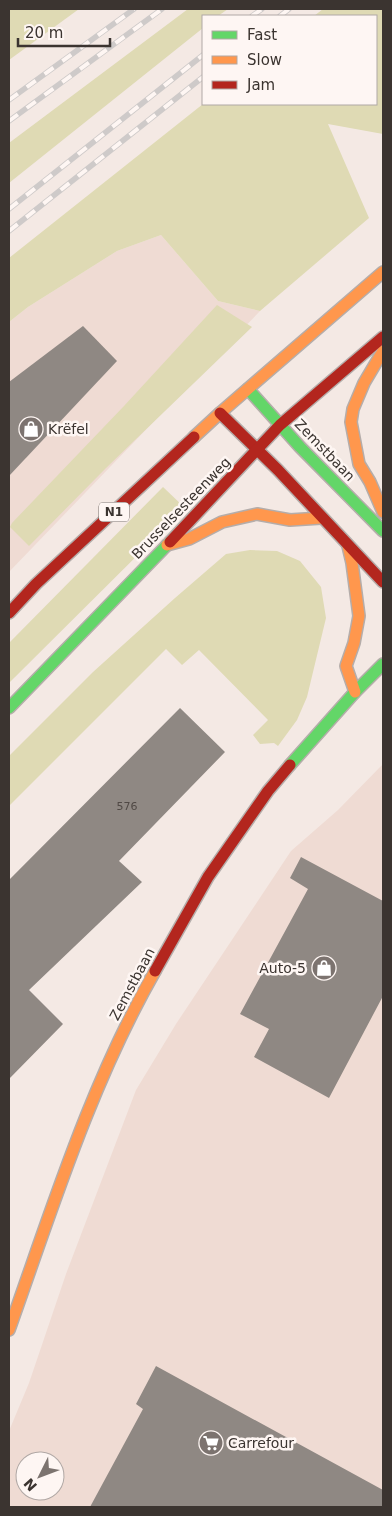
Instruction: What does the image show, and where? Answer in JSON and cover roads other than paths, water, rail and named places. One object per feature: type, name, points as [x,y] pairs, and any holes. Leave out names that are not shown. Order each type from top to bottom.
[{"type":"street","name":"N1","points":[[9,613],[36,584],[220,413],[383,272]]},
{"type":"street","name":"Brusselsesteenweg","points":[[9,708],[280,425],[383,337]]},
{"type":"street","name":"Zemstbaan","points":[[383,351],[364,383],[353,409],[351,422],[359,464],[370,482],[383,512]]},
{"type":"street","name":"Zemstbaan","points":[[248,389],[300,447],[383,531]]},
{"type":"street","points":[[220,413],[278,470],[383,582]]},
{"type":"street","points":[[167,545],[189,540],[222,522],[257,514],[290,520],[321,518]]},
{"type":"street","points":[[348,546],[359,616],[354,643],[346,666],[355,692]]},
{"type":"street","name":"Zemstbaan","points":[[9,1330],[80,1130],[141,994],[208,877],[268,791],[355,692],[383,664]]},
{"type":"railway","points":[[9,100],[134,9]]},
{"type":"railway","points":[[9,121],[162,9]]},
{"type":"railway","points":[[253,15],[262,9]]},
{"type":"railway","points":[[281,15],[289,9]]},
{"type":"railway","points":[[9,209],[202,56]]},
{"type":"railway","points":[[9,231],[202,78]]},
{"type":"place","name":"Krëfel","points":[[31,429]]},
{"type":"place","name":"Auto-5","points":[[324,968]]},
{"type":"place","name":"Carrefour","points":[[211,1443]]}]
